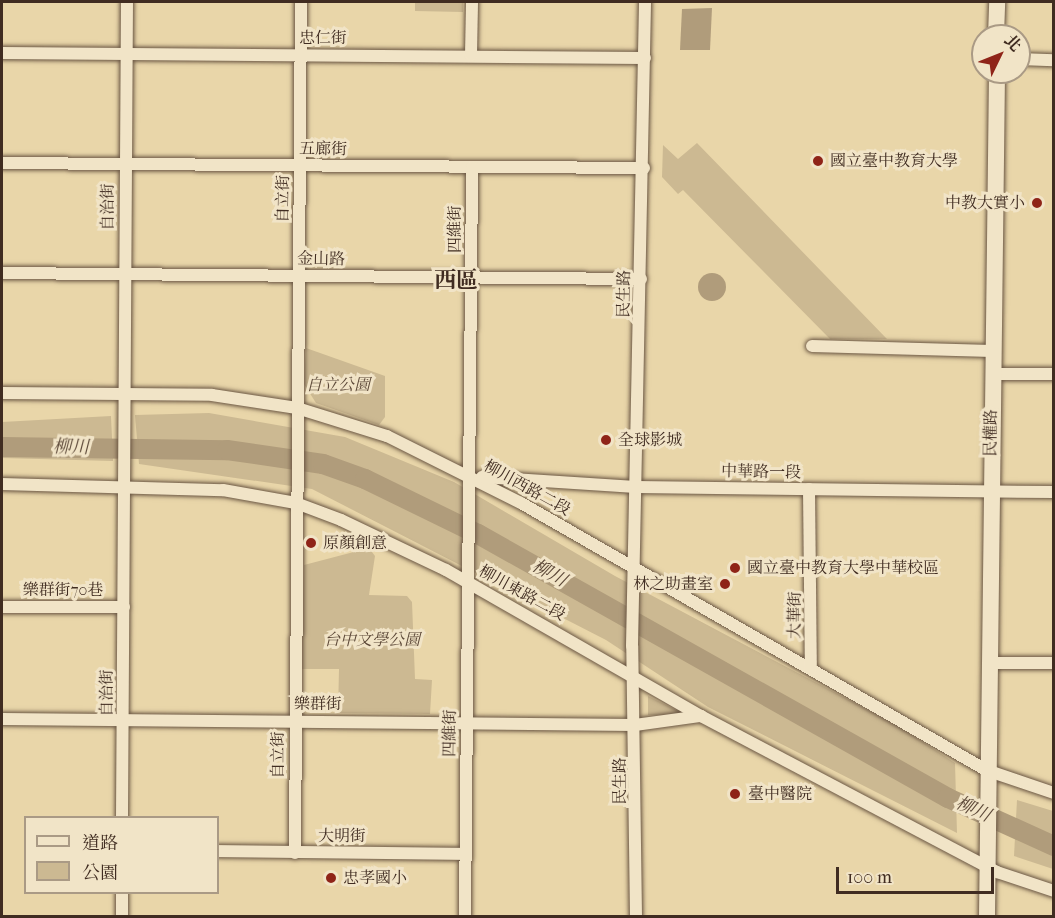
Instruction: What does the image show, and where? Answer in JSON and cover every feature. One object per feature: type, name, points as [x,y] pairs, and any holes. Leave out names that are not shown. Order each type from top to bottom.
[{"type":"main road","points":[[996,24],[997,2]]},
{"type":"main road","name":"民權路","points":[[986,864],[986,770],[991,663],[990,491],[997,84]]},
{"type":"main road","points":[[986,864],[987,916]]},
{"type":"street","name":"自治街","points":[[122,816],[125,461],[121,391],[127,2]]},
{"type":"street","name":"自立街","points":[[295,853],[301,2]]},
{"type":"street","points":[[471,55],[472,2]]},
{"type":"street","name":"民生路","points":[[636,916],[635,725],[632,646],[644,168],[645,2]]},
{"type":"street","name":"忠仁街","points":[[2,53],[645,58]]},
{"type":"street","points":[[1031,59],[1053,60]]},
{"type":"street","name":"五廊街","points":[[2,163],[644,168]]},
{"type":"street","name":"四維街","points":[[465,916],[472,167]]},
{"type":"street","name":"金山路","points":[[2,273],[641,279]]},
{"type":"street","points":[[812,346],[992,351]]},
{"type":"street","points":[[992,374],[1053,374]]},
{"type":"street","name":"柳川西路二段","points":[[2,393],[121,391],[212,395],[297,408],[387,436],[469,474],[986,770],[1053,793]]},
{"type":"street","name":"中華路一段","points":[[469,474],[636,487],[1053,492]]},
{"type":"street","name":"柳川東路二段","points":[[2,484],[223,490],[296,503],[381,537],[632,674],[701,716],[986,864],[1053,891]]},
{"type":"street","name":"大華街","points":[[809,489],[811,669]]},
{"type":"street","name":"樂群街70巷","points":[[2,607],[124,607]]},
{"type":"street","points":[[991,663],[1053,663]]},
{"type":"street","name":"樂群街","points":[[2,719],[635,725],[701,716]]},
{"type":"street","name":"大明街","points":[[219,851],[466,854]]},
{"type":"street","points":[[122,894],[122,916]]},
{"type":"green space","points":[[415,2],[463,2],[463,12],[415,11]]},
{"type":"green space","points":[[697,143],[887,339],[830,339],[683,190],[678,194],[662,177],[663,145],[678,159]]},
{"type":"green space","name":"自立公園","points":[[306,348],[385,376],[385,417],[379,425],[316,403],[304,384]]},
{"type":"green space","points":[[209,413],[345,437],[454,482],[615,576],[898,726],[955,763],[957,833],[708,707],[606,640],[312,489],[139,464],[135,415]]},
{"type":"green space","points":[[111,416],[113,461],[2,458],[2,422]]},
{"type":"green space","name":"台中文學公園","points":[[369,548],[375,556],[369,595],[407,596],[412,602],[415,679],[432,680],[430,714],[338,713],[339,669],[301,669],[304,565]]},
{"type":"green space","points":[[648,696],[678,711],[680,715],[648,715]]},
{"type":"green space","points":[[1017,800],[1053,811],[1053,869],[1014,856]]},
{"type":"shaded area","points":[[712,8],[710,50],[680,50],[682,9]]},
{"type":"shaded area","points":[[712,273],[722,277],[726,287],[722,297],[712,301],[702,297],[698,287],[702,277]]},
{"type":"shaded area","name":"柳川","points":[[1020,822],[1053,838],[1053,852],[1022,841]]},
{"type":"waterway","name":"柳川","points":[[2,447],[227,450],[323,464],[365,479],[478,534],[948,798],[1054,846]]},
{"type":"place","name":"國立臺中教育大學","points":[[818,161]]},
{"type":"place","name":"中教大實小","points":[[1037,203]]},
{"type":"place","name":"全球影城","points":[[606,440]]},
{"type":"place","name":"原顏創意","points":[[311,543]]},
{"type":"place","name":"國立臺中教育大學中華校區","points":[[735,568]]},
{"type":"place","name":"林之助畫室","points":[[725,584]]},
{"type":"place","name":"臺中醫院","points":[[735,794]]},
{"type":"place","name":"忠孝國小","points":[[331,878]]},
{"type":"district","name":"西區","points":[[456,281]]}]
